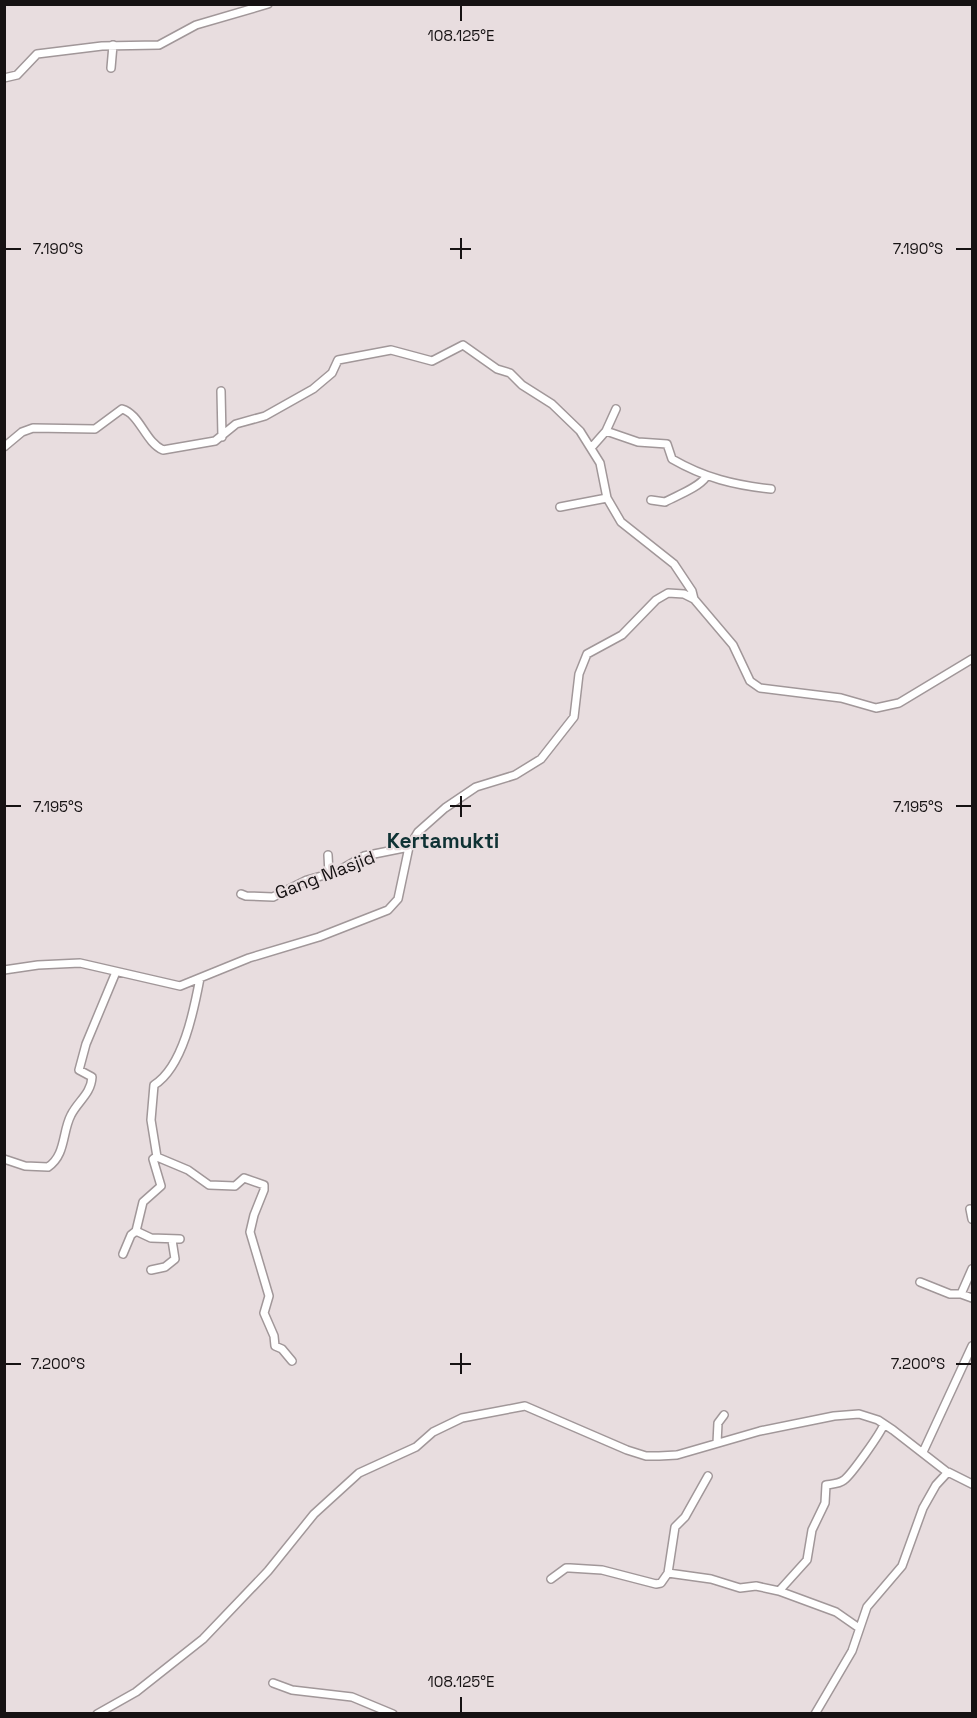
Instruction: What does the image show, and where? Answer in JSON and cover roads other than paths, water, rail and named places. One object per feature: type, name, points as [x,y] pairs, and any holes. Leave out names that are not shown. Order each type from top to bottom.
[{"type":"street","points":[[4,78],[17,75],[37,54],[113,45],[159,45],[196,26],[268,4]]},
{"type":"street","points":[[111,68],[113,45]]},
{"type":"street","points":[[4,447],[28,429],[95,429],[122,409],[130,413],[156,446],[163,450],[215,441],[236,424],[265,416],[314,389],[332,373],[338,360],[391,350],[432,361],[463,345],[497,369],[510,373],[522,385],[552,404],[579,431],[600,463],[607,498],[626,527],[674,564],[692,591],[694,599],[733,645],[750,681],[766,690],[841,698],[886,708],[899,703],[972,659]]},
{"type":"street","points":[[220,391],[222,437]]},
{"type":"street","points":[[591,448],[606,431],[616,409]]},
{"type":"street","points":[[606,431],[638,442],[667,444],[672,459],[706,477],[735,486],[771,489]]},
{"type":"street","points":[[651,500],[666,502],[699,485],[706,477]]},
{"type":"street","points":[[560,507],[607,498]]},
{"type":"street","points":[[4,970],[70,963],[174,986],[249,958],[368,920],[388,910],[398,899],[409,847],[418,832],[445,808],[476,788],[515,775],[541,759],[574,717],[579,674],[587,654],[622,635],[662,596],[678,593],[694,599]]},
{"type":"street","name":"Gang Masjid","points":[[240,894],[273,897],[329,874],[364,856],[409,847]]},
{"type":"street","points":[[328,855],[329,874]]},
{"type":"street","points":[[4,1159],[25,1166],[48,1167],[61,1151],[67,1123],[91,1086],[92,1077],[79,1070],[86,1044],[116,972]]},
{"type":"street","points":[[200,978],[186,1039],[166,1076],[153,1085],[151,1120],[157,1156],[171,1165],[188,1170],[208,1185],[235,1186],[244,1178],[264,1185],[250,1232],[269,1296],[264,1313],[274,1336],[275,1346],[282,1349],[292,1361]]},
{"type":"street","points":[[123,1254],[131,1235],[136,1231],[143,1202],[160,1186],[153,1159],[157,1156]]},
{"type":"street","points":[[970,1209],[972,1219]]},
{"type":"street","points":[[136,1231],[151,1238],[176,1240],[175,1259],[165,1267],[151,1270]]},
{"type":"street","points":[[961,1294],[972,1269]]},
{"type":"street","points":[[920,1282],[950,1294],[961,1294],[972,1298]]},
{"type":"street","points":[[923,1452],[972,1346]]},
{"type":"street","points":[[97,1713],[136,1692],[203,1639],[341,1487],[367,1468],[416,1446],[451,1423],[525,1406],[646,1456],[677,1455],[760,1431],[849,1414],[864,1415],[884,1424],[947,1472],[972,1484]]},
{"type":"street","points":[[717,1443],[718,1424],[724,1415]]},
{"type":"street","points":[[779,1591],[807,1560],[812,1530],[825,1503],[826,1485],[837,1484],[848,1476],[878,1436],[884,1424]]},
{"type":"street","points":[[815,1713],[852,1651],[859,1628],[872,1600],[902,1566],[923,1508],[947,1472]]},
{"type":"street","points":[[551,1580],[566,1568],[602,1570],[656,1584],[661,1583],[668,1573],[675,1527],[685,1517],[708,1476]]},
{"type":"street","points":[[668,1573],[711,1579],[740,1588],[756,1586],[779,1591],[836,1612],[859,1628]]},
{"type":"street","points":[[273,1683],[292,1690],[352,1697],[393,1713]]},
{"type":"district","name":"Kertamukti","points":[[443,841]]}]
